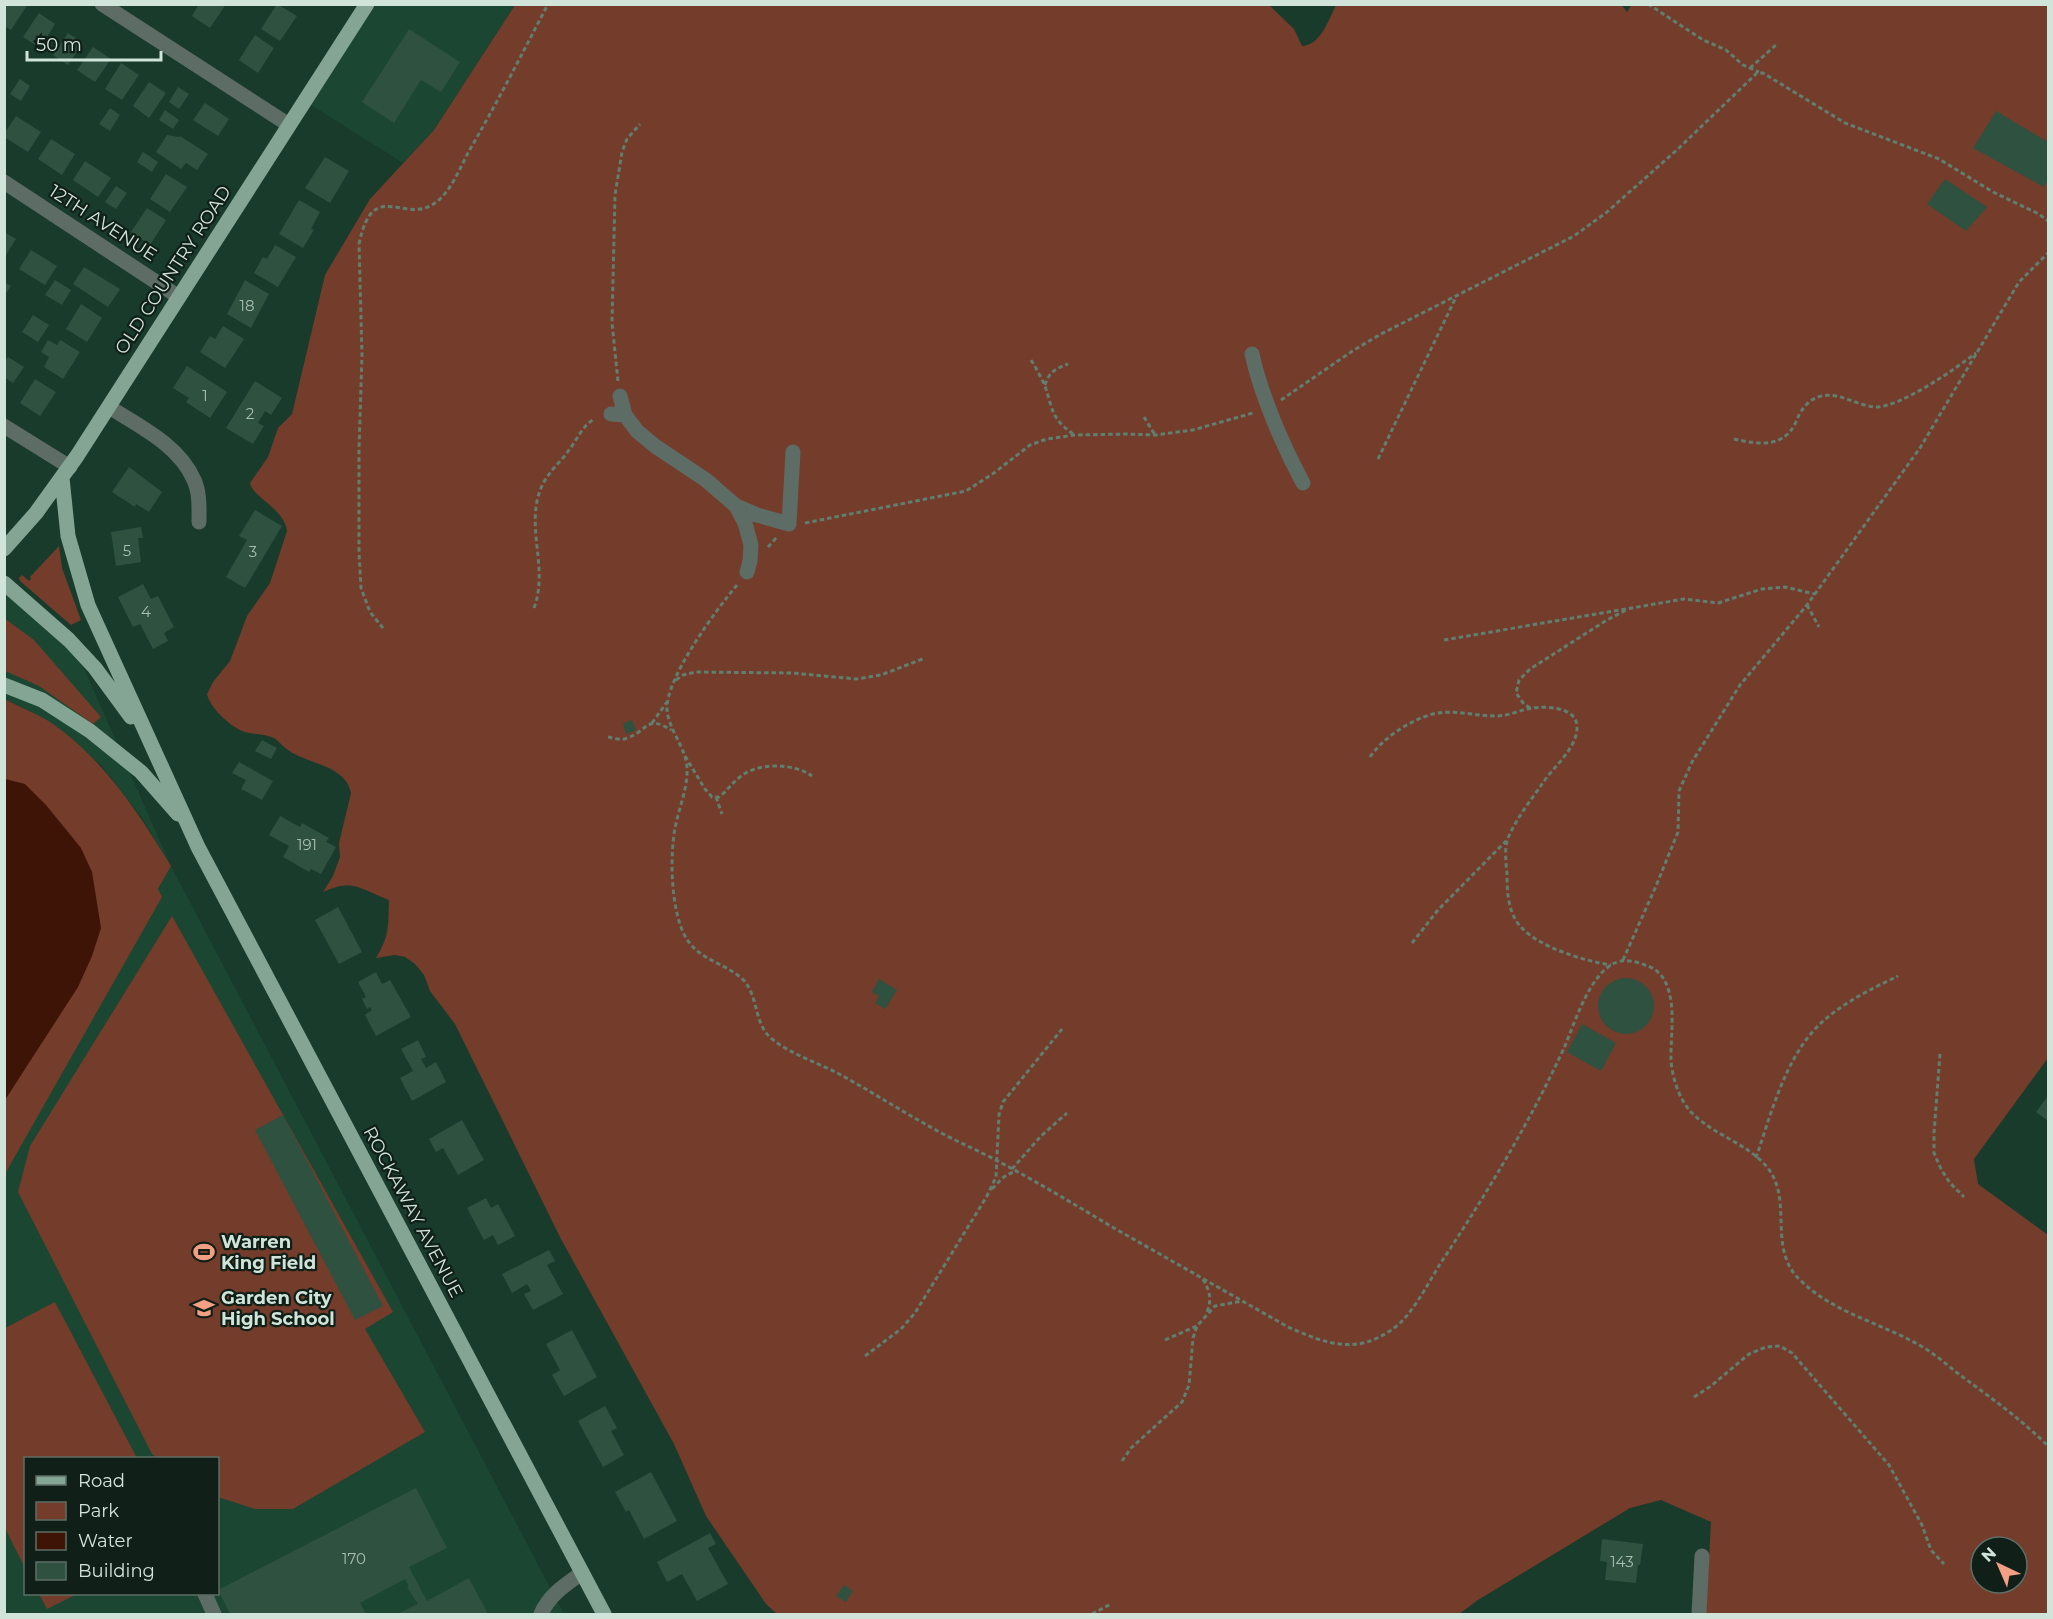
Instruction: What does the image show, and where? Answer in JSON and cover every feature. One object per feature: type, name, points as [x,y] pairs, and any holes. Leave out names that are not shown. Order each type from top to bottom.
[{"type":"main road","name":"OLD COUNTRY ROAD","points":[[4,549],[36,513],[66,472],[366,4]]},
{"type":"main road","name":"ROCKAWAY AVENUE","points":[[66,472],[65,517],[68,537],[88,605],[189,827],[604,1614]]},
{"type":"main road","name":"ROCKAWAY AVENUE","points":[[4,583],[69,640],[95,668],[150,744]]},
{"type":"main road","name":"ROCKAWAY AVENUE","points":[[4,685],[42,700],[90,731],[141,772],[189,827]]},
{"type":"street","points":[[102,4],[289,125]]},
{"type":"street","name":"12TH AVENUE","points":[[4,182],[179,297]]},
{"type":"street","points":[[1252,354],[1267,406],[1304,483]]},
{"type":"street","points":[[620,396],[618,414],[655,446],[706,480],[736,506],[789,524],[793,452]]},
{"type":"street","points":[[109,407],[154,436],[186,466],[199,498],[199,522]]},
{"type":"street","points":[[4,426],[66,472]]},
{"type":"street","points":[[736,506],[745,523],[751,545],[747,572]]},
{"type":"street","points":[[1700,1614],[1702,1556]]},
{"type":"street","points":[[541,1614],[544,1605],[554,1594],[582,1573]]},
{"type":"street","points":[[206,1595],[214,1614]]},
{"type":"path","points":[[383,628],[370,612],[361,588],[359,554],[362,355],[359,244],[363,226],[368,216],[379,207],[388,205],[415,211],[426,209],[444,196],[548,4]]},
{"type":"path","points":[[1648,4],[1703,40],[1726,50],[1743,65],[1763,73],[1845,123],[1939,159],[1993,192],[2049,221]]},
{"type":"path","points":[[1750,68],[1779,43]]},
{"type":"path","points":[[768,548],[789,524],[824,520],[966,491],[1030,445],[1047,439],[1075,435],[1155,435],[1193,430],[1252,414],[1286,397],[1354,350],[1574,236],[1607,212],[1679,148],[1757,73],[1763,73]]},
{"type":"path","points":[[620,396],[612,323],[615,195],[621,152],[627,139],[640,123]]},
{"type":"path","points":[[1623,961],[1678,832],[1679,790],[1692,762],[1740,685],[1807,605],[1920,448],[2019,282],[2049,253]]},
{"type":"path","points":[[1378,459],[1457,295]]},
{"type":"path","points":[[1734,439],[1764,444],[1783,437],[1794,426],[1799,411],[1811,400],[1820,396],[1840,396],[1875,406],[1896,402],[1928,385],[1978,352]]},
{"type":"path","points":[[1031,360],[1045,387],[1053,416],[1060,425],[1075,435]]},
{"type":"path","points":[[1045,387],[1048,376],[1053,370],[1068,364]]},
{"type":"path","points":[[534,608],[539,595],[540,564],[534,517],[536,500],[542,485],[586,424],[618,414]]},
{"type":"path","points":[[1144,417],[1155,435]]},
{"type":"path","points":[[747,572],[706,627],[674,681],[667,710],[672,730],[705,789],[712,797],[719,797],[740,776],[763,767],[806,771],[812,776]]},
{"type":"path","points":[[1443,640],[1684,599],[1718,603],[1762,589],[1785,587],[1815,594]]},
{"type":"path","points":[[1807,605],[1819,627]]},
{"type":"path","points":[[1530,708],[1516,693],[1520,680],[1530,669],[1630,608]]},
{"type":"path","points":[[674,681],[683,675],[696,672],[792,673],[841,679],[869,678],[908,666],[925,658]]},
{"type":"path","points":[[652,723],[668,701]]},
{"type":"path","points":[[1370,757],[1377,747],[1410,724],[1431,715],[1449,712],[1497,716],[1515,714],[1530,708],[1556,708],[1571,714],[1577,724],[1576,735],[1570,748],[1543,782],[1507,839],[1438,910],[1412,943]]},
{"type":"path","points":[[608,737],[620,740],[629,738],[646,724],[652,723],[672,730]]},
{"type":"path","points":[[680,746],[687,766],[672,852],[673,880],[680,924],[685,938],[694,950],[739,976],[747,984],[765,1032],[774,1040],[838,1073],[946,1136],[998,1161],[1203,1279],[1313,1339],[1341,1345],[1366,1342],[1388,1332],[1404,1319],[1455,1242],[1524,1126],[1563,1050],[1585,999],[1600,973],[1611,965],[1623,961],[1654,968],[1667,983],[1673,1015],[1671,1063],[1678,1090],[1688,1108],[1701,1122],[1768,1168],[1778,1187],[1785,1262],[1798,1278],[1835,1307],[1921,1346],[1984,1392],[2049,1446]]},
{"type":"path","points":[[716,797],[722,814]]},
{"type":"path","points":[[1507,839],[1507,885],[1510,909],[1519,925],[1531,936],[1551,947],[1594,963],[1611,965]]},
{"type":"path","points":[[1756,1158],[1783,1081],[1817,1027],[1837,1011],[1875,987],[1899,976]]},
{"type":"path","points":[[865,1356],[901,1329],[915,1313],[989,1193],[996,1177],[999,1115],[1003,1102],[1062,1029]]},
{"type":"path","points":[[1940,1054],[1934,1153],[1950,1183],[1964,1197]]},
{"type":"path","points":[[989,1193],[1001,1179],[1014,1170],[1041,1136],[1067,1113]]},
{"type":"path","points":[[1203,1279],[1209,1290],[1211,1301],[1206,1314]]},
{"type":"path","points":[[1122,1461],[1131,1448],[1182,1402],[1189,1385],[1193,1338],[1197,1326],[1206,1314],[1215,1306],[1242,1301]]},
{"type":"path","points":[[1166,1340],[1197,1326]]},
{"type":"path","points":[[1694,1397],[1712,1386],[1749,1354],[1766,1347],[1780,1346],[1792,1353],[1889,1465],[1917,1516],[1931,1550],[1944,1564]]},
{"type":"path","points":[[1092,1614],[1111,1604]]},
{"type":"shaded area","points":[[370,5],[515,5],[434,130],[403,163],[308,103]]},
{"type":"shaded area","points":[[4,585],[72,641],[171,866],[142,818],[101,765],[49,722],[5,699]]},
{"type":"shaded area","name":"Garden City High School","points":[[171,866],[564,1614],[5,1614],[5,1157]]},
{"type":"green space","points":[[1621,4],[1627,12],[1632,4],[2048,5],[2048,1058],[1974,1159],[1978,1184],[2048,1235],[2048,1614],[1706,1614],[1711,1522],[1661,1500],[1630,1508],[1478,1600],[1459,1614],[777,1614],[766,1604],[706,1516],[674,1444],[561,1239],[455,1024],[430,991],[424,975],[415,964],[405,957],[395,955],[376,958],[386,936],[389,900],[349,885],[323,892],[333,876],[340,857],[339,843],[351,793],[348,784],[334,771],[296,755],[274,738],[237,728],[221,715],[209,699],[207,694],[213,682],[230,661],[247,616],[270,583],[287,531],[285,523],[275,509],[256,493],[250,483],[268,457],[278,428],[292,414],[325,275],[370,199],[434,130],[515,5],[1269,5],[1294,29],[1302,46],[1314,41],[1327,24],[1336,5]]},
{"type":"green space","points":[[59,546],[62,568],[81,620],[71,625],[19,578],[22,575],[29,581],[30,577]]},
{"type":"green space","points":[[4,618],[34,640],[101,717],[93,724],[39,686],[5,671]]},
{"type":"green space","points":[[5,699],[50,722],[87,753],[132,806],[171,866],[158,889],[162,897],[5,1174]]},
{"type":"green space","name":"Warren King Field","points":[[172,916],[393,1312],[365,1329],[425,1432],[293,1509],[255,1509],[219,1497],[219,1457],[156,1457],[152,1454],[18,1192],[30,1146]]},
{"type":"green space","points":[[55,1302],[136,1457],[24,1457],[24,1566],[5,1528],[5,1328]]},
{"type":"green space","points":[[40,1595],[75,1595],[47,1609]]},
{"type":"water","points":[[5,779],[25,784],[46,805],[81,848],[92,872],[101,928],[78,987],[5,1100]]},
{"type":"building","points":[[4,4],[28,4],[11,30],[4,26]]},
{"type":"building","points":[[199,4],[226,4],[210,28],[192,16]]},
{"type":"building","points":[[277,4],[297,16],[280,41],[261,29]]},
{"type":"building","points":[[39,13],[55,24],[40,48],[23,37]]},
{"type":"building","points":[[409,29],[460,62],[441,92],[421,80],[394,123],[362,102]]},
{"type":"building","points":[[68,33],[83,43],[68,65],[53,55]]},
{"type":"building","points":[[255,35],[274,48],[258,73],[239,60]]},
{"type":"building","points":[[93,47],[111,59],[95,82],[77,70]]},
{"type":"building","points":[[121,63],[139,75],[122,100],[105,89]]},
{"type":"building","points":[[20,79],[30,86],[21,101],[10,94]]},
{"type":"building","points":[[149,82],[166,93],[149,118],[133,106]]},
{"type":"building","points":[[178,87],[189,94],[179,109],[169,102]]},
{"type":"building","points":[[205,103],[229,119],[218,136],[193,120]]},
{"type":"building","points":[[110,108],[120,115],[110,131],[99,124]]},
{"type":"building","points":[[165,110],[179,120],[173,129],[159,120]]},
{"type":"building","points":[[1996,111],[2048,142],[2048,179],[2044,187],[1973,148]]},
{"type":"building","points":[[16,116],[41,132],[28,152],[4,137]]},
{"type":"building","points":[[167,135],[180,136],[208,154],[197,170],[186,163],[181,169],[156,152]]},
{"type":"building","points":[[51,139],[75,154],[62,175],[38,159]]},
{"type":"building","points":[[143,152],[158,162],[152,172],[137,162]]},
{"type":"building","points":[[325,157],[349,171],[330,203],[305,188]]},
{"type":"building","points":[[85,161],[111,178],[98,197],[73,180]]},
{"type":"building","points":[[166,174],[187,187],[170,212],[150,199]]},
{"type":"building","points":[[1945,179],[1987,207],[1966,231],[1927,204]]},
{"type":"building","points":[[116,186],[127,193],[116,209],[105,202]]},
{"type":"building","points":[[299,200],[320,212],[311,229],[314,230],[303,248],[279,234]]},
{"type":"building","points":[[147,208],[166,220],[150,245],[131,232]]},
{"type":"building","points":[[4,232],[16,239],[4,258]]},
{"type":"building","points":[[275,245],[296,257],[278,287],[254,273],[263,257],[267,259]]},
{"type":"building","points":[[31,250],[57,266],[45,285],[19,269]]},
{"type":"building","points":[[84,267],[120,289],[108,307],[73,284]]},
{"type":"building","points":[[55,280],[71,290],[62,305],[45,295]]},
{"type":"building","points":[[245,280],[269,294],[251,328],[227,314]]},
{"type":"building","points":[[4,282],[11,286],[4,296]]},
{"type":"building","points":[[81,304],[102,318],[87,342],[66,329]]},
{"type":"building","points":[[33,315],[49,325],[38,342],[22,332]]},
{"type":"building","points":[[223,326],[244,339],[225,368],[200,352],[210,336],[215,339]]},
{"type":"building","points":[[48,340],[57,345],[60,340],[80,352],[63,379],[44,367],[49,357],[41,352]]},
{"type":"building","points":[[8,357],[24,367],[13,383],[4,377],[4,362]]},
{"type":"building","points":[[187,366],[227,392],[210,418],[186,402],[189,398],[173,388]]},
{"type":"building","points":[[35,379],[56,392],[40,416],[20,403]]},
{"type":"building","points":[[255,381],[282,398],[271,415],[265,411],[258,423],[264,426],[253,444],[226,428]]},
{"type":"building","points":[[129,467],[162,492],[149,512],[136,504],[135,507],[112,492]]},
{"type":"building","points":[[255,510],[282,526],[245,588],[226,577],[247,540],[239,536]]},
{"type":"building","points":[[141,527],[143,538],[138,538],[141,562],[116,566],[111,532]]},
{"type":"building","points":[[143,584],[151,599],[158,596],[174,627],[164,633],[168,641],[153,649],[140,624],[133,627],[118,597]]},
{"type":"building","points":[[632,720],[636,730],[626,734],[623,724]]},
{"type":"building","points":[[262,740],[277,748],[271,759],[255,751]]},
{"type":"building","points":[[239,762],[273,781],[262,800],[241,789],[246,780],[232,773]]},
{"type":"building","points":[[280,816],[300,827],[302,823],[329,838],[326,842],[336,847],[321,874],[311,869],[309,872],[283,857],[289,846],[269,835]]},
{"type":"building","points":[[338,907],[362,952],[339,964],[315,920]]},
{"type":"building","points":[[376,972],[382,984],[390,980],[411,1017],[376,1036],[365,1015],[372,1010],[370,1007],[367,1009],[362,999],[366,997],[358,982]]},
{"type":"building","points":[[1621,978],[1631,978],[1646,986],[1652,995],[1654,1006],[1652,1017],[1646,1026],[1631,1034],[1621,1034],[1610,1029],[1603,1022],[1598,1011],[1598,1001],[1603,990],[1610,983]]},
{"type":"building","points":[[879,979],[897,990],[885,1009],[875,1003],[879,996],[872,992]]},
{"type":"building","points":[[1582,1024],[1616,1043],[1601,1071],[1567,1052]]},
{"type":"building","points":[[418,1040],[426,1057],[421,1059],[426,1068],[436,1062],[446,1082],[412,1101],[400,1078],[413,1071],[401,1049]]},
{"type":"building","points":[[2048,1096],[2048,1121],[2036,1112]]},
{"type":"building","points":[[283,1115],[383,1306],[355,1320],[255,1130]]},
{"type":"building","points":[[462,1120],[484,1160],[458,1175],[443,1148],[436,1152],[429,1139]]},
{"type":"building","points":[[486,1198],[491,1208],[498,1204],[515,1236],[498,1245],[493,1235],[484,1240],[467,1208]]},
{"type":"building","points":[[549,1250],[555,1261],[547,1265],[563,1294],[533,1310],[524,1294],[531,1291],[527,1284],[512,1293],[502,1274]]},
{"type":"building","points":[[572,1330],[597,1377],[564,1396],[552,1375],[560,1370],[546,1344]]},
{"type":"building","points":[[605,1406],[617,1428],[611,1431],[624,1455],[603,1467],[578,1421]]},
{"type":"building","points":[[651,1472],[677,1521],[644,1539],[629,1510],[626,1512],[615,1492]]},
{"type":"building","points":[[416,1488],[447,1548],[409,1567],[427,1601],[469,1578],[488,1614],[397,1614],[418,1604],[407,1587],[409,1586],[405,1579],[360,1603],[366,1614],[230,1614],[219,1589]]},
{"type":"building","points":[[710,1533],[716,1544],[708,1548],[728,1584],[697,1601],[682,1574],[667,1582],[657,1562]]},
{"type":"building","points":[[1602,1539],[1643,1544],[1636,1583],[1605,1580],[1607,1562],[1600,1561]]},
{"type":"building","points":[[844,1585],[853,1591],[846,1602],[836,1596]]},
{"type":"place","name":"Warren King Field","points":[[204,1252]]},
{"type":"place","name":"Garden City High School","points":[[204,1308]]}]
